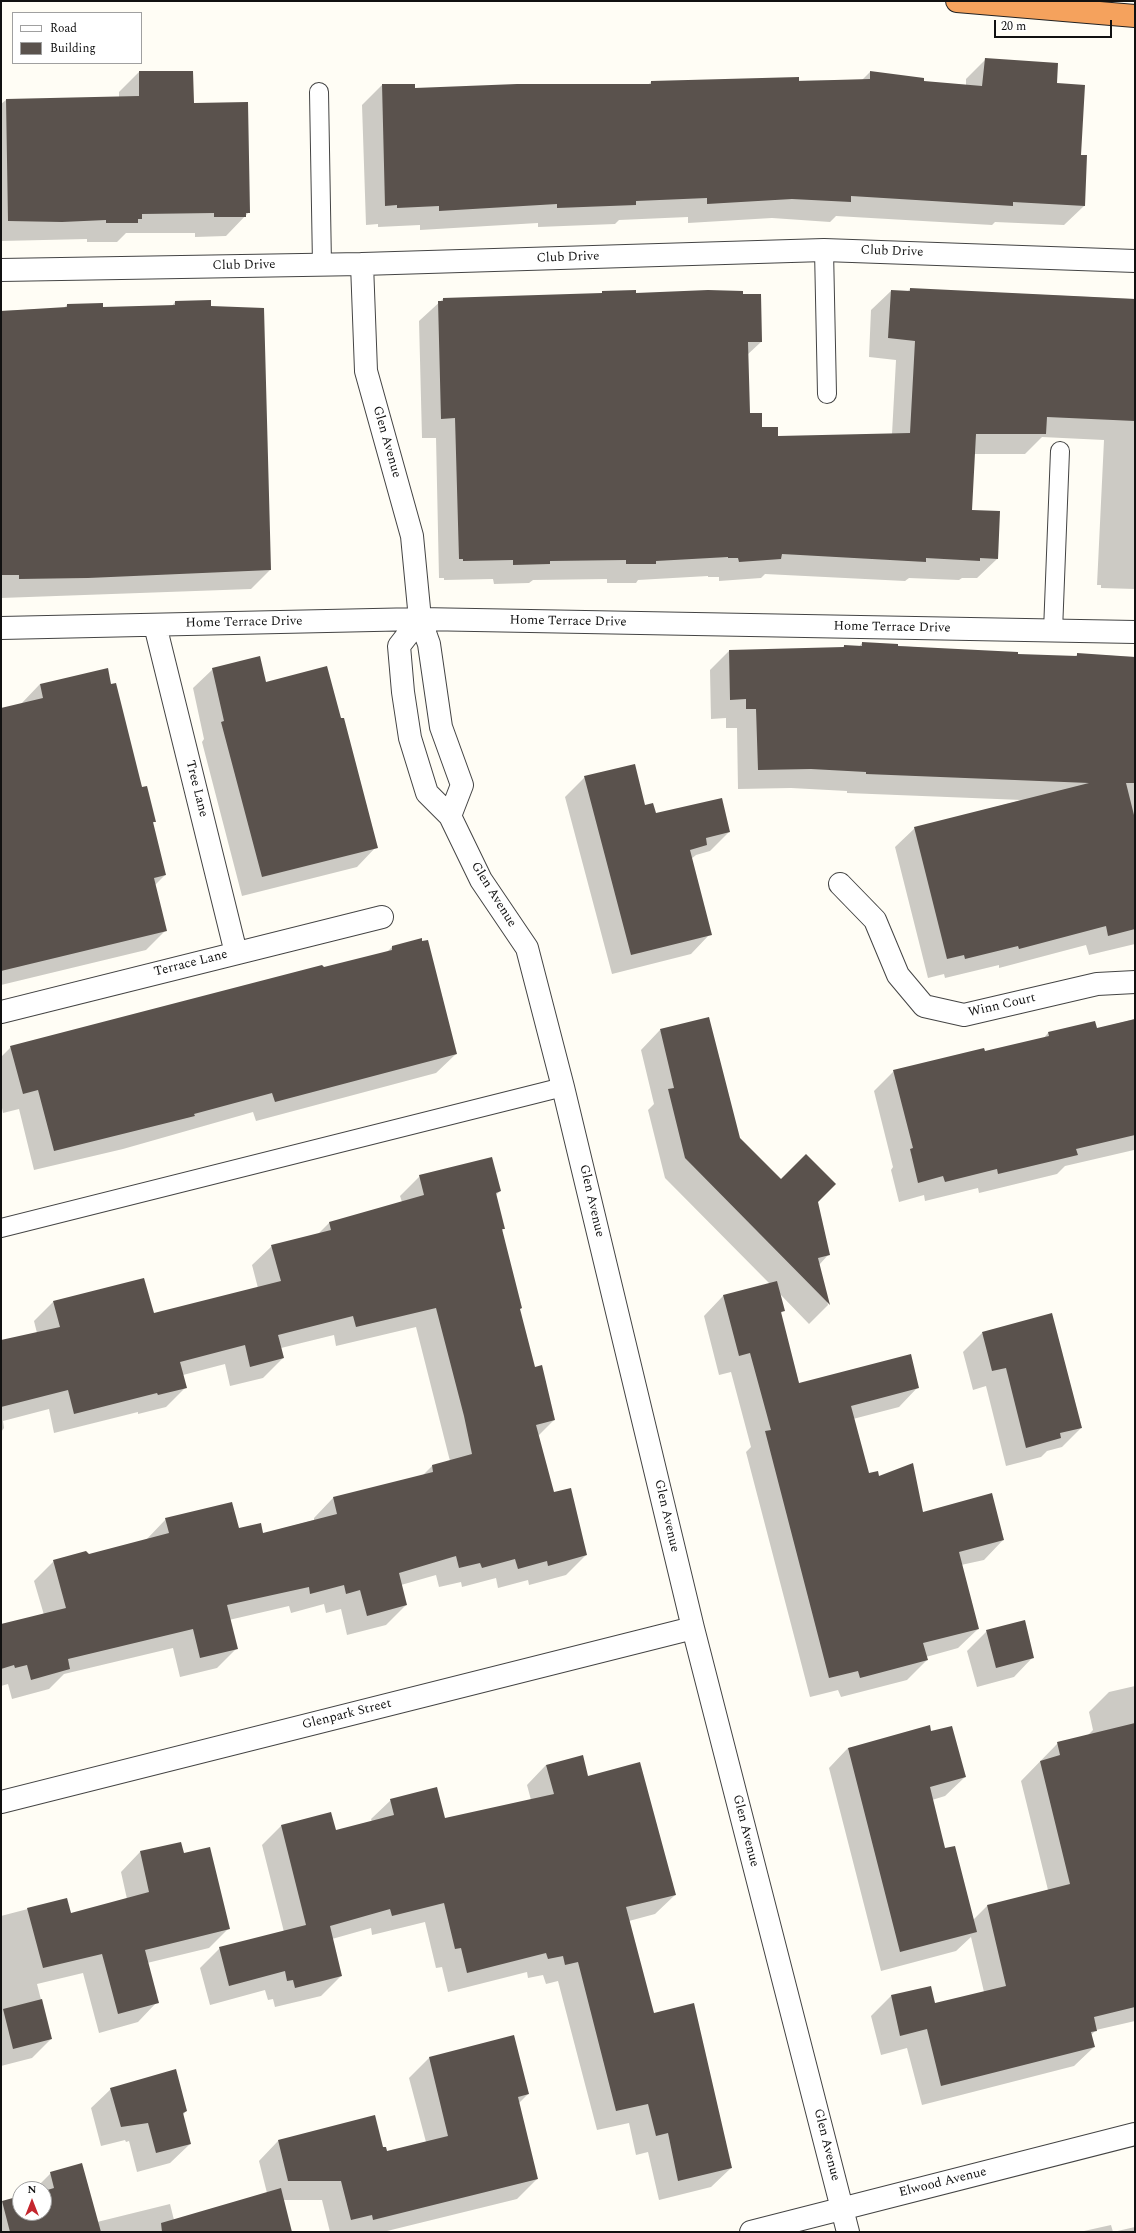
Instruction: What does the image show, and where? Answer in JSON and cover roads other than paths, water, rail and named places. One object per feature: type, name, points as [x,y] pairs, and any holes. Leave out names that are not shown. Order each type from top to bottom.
[{"type":"highway","points":[[957,1],[1135,16]]},
{"type":"street","name":"Club Drive","points":[[1,270],[322,265],[824,250],[1135,261]]},
{"type":"street","name":"Glen Avenue","points":[[362,264],[366,371],[412,536],[420,619],[429,644],[441,727],[462,785],[450,816]]},
{"type":"street","name":"Glen Avenue","points":[[420,619],[399,646],[410,738],[427,793],[450,816],[481,880],[527,948],[563,1087],[693,1628],[848,2232]]},
{"type":"street","name":"Home Terrace Drive","points":[[1,628],[420,619],[1135,632]]},
{"type":"street","name":"Tree Lane","points":[[155,625],[236,953]]},
{"type":"street","points":[[406,712],[438,704]]},
{"type":"street","name":"Winn Court","points":[[840,884],[875,920],[898,975],[924,1006],[964,1015],[1097,984],[1135,982]]},
{"type":"street","name":"Terrace Lane","points":[[1,1012],[382,917]]},
{"type":"street","name":"Glenpark Street","points":[[1,1802],[693,1628]]},
{"type":"street","name":"Elwood Avenue","points":[[751,2232],[1135,2134]]},
{"type":"lane","points":[[319,92],[322,265]]},
{"type":"lane","points":[[824,250],[827,394]]},
{"type":"lane","points":[[1053,631],[1060,451]]},
{"type":"lane","points":[[1,1228],[563,1087]]}]
